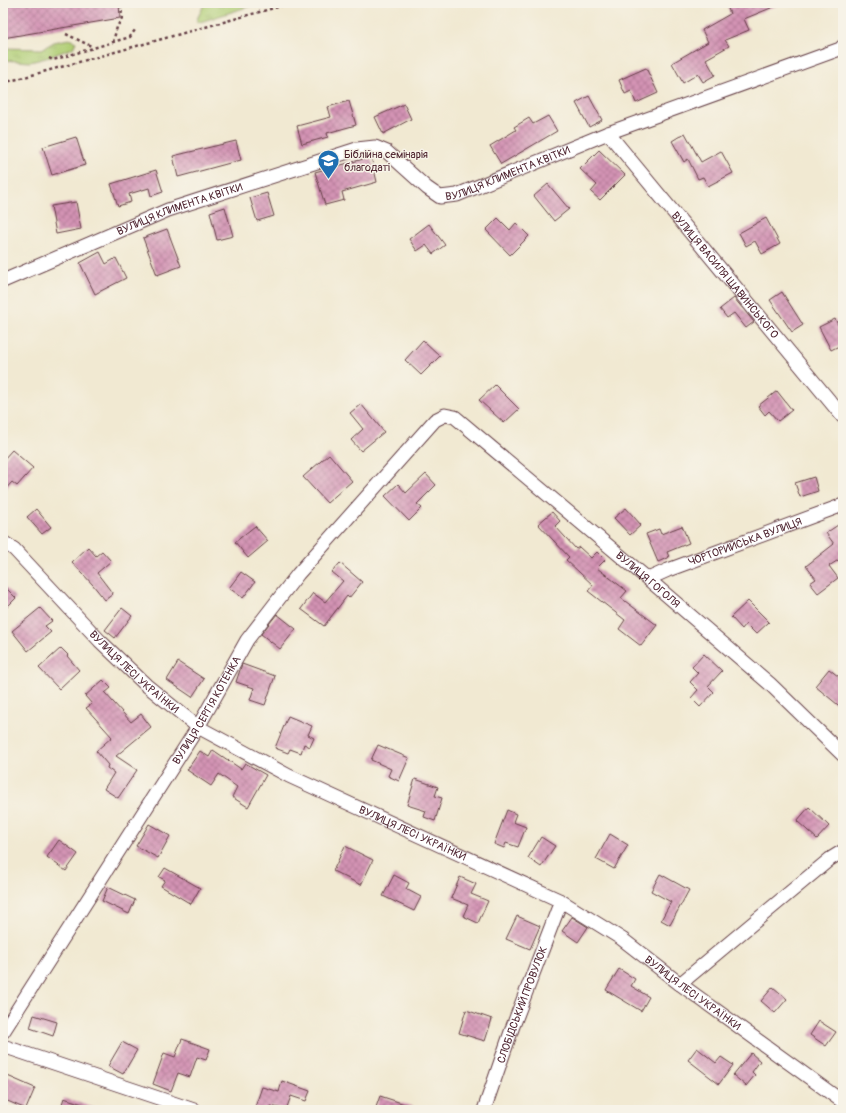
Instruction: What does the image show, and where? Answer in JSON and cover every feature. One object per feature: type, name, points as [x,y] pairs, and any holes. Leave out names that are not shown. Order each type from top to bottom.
[{"type":"street","name":"ВУЛИЦЯ КЛИМЕНТА КВІТКИ","points":[[3,281],[168,210],[357,149],[375,147],[387,152],[427,188],[440,197],[457,195],[608,133],[840,49],[843,46]]},
{"type":"street","name":"ВУЛИЦЯ ВАСИЛЯ ЩАВИНСЬКОГО","points":[[608,133],[843,417]]},
{"type":"street","name":"ВУЛИЦЯ ГОГОЛЯ","points":[[445,415],[455,417],[648,579],[779,692],[843,755]]},
{"type":"street","name":"ВУЛИЦЯ СЕРГІЯ КОТЕНКА","points":[[3,1032],[198,727],[247,640],[298,574],[435,420],[445,415]]},
{"type":"street","name":"ЧОРТОРИЙСЬКА ВУЛИЦЯ","points":[[648,579],[668,570],[843,505]]},
{"type":"street","name":"ВУЛИЦЯ ЛЕСІ УКРАЇНКИ","points":[[3,542],[14,549],[100,641],[146,684],[198,727],[289,776],[561,900],[622,939],[680,984],[843,1102]]},
{"type":"street","points":[[680,984],[830,859],[843,851]]},
{"type":"street","name":"СЛОБІДСЬКИЙ ПРОВУЛОК","points":[[484,1110],[513,1026],[561,900]]},
{"type":"street","points":[[3,1046],[194,1110]]},
{"type":"path","points":[[113,42],[117,27],[122,18],[121,3]]},
{"type":"path","points":[[3,84],[292,3]]},
{"type":"path","points":[[49,58],[53,60],[130,37],[135,30]]},
{"type":"path","points":[[66,34],[94,48]]},
{"type":"green space","points":[[205,3],[260,3],[197,23],[197,19]]},
{"type":"green space","points":[[69,39],[76,42],[73,48],[46,58],[30,62],[3,60],[3,48],[42,49],[54,42]]},
{"type":"building","points":[[3,3],[119,3],[120,18],[3,38]]},
{"type":"building","points":[[726,3],[783,3],[744,19],[749,30],[725,40],[729,46],[706,59],[715,75],[703,82],[698,74],[683,83],[672,63],[708,42],[702,30],[730,14]]},
{"type":"building","points":[[646,68],[658,93],[636,103],[631,91],[625,94],[619,80]]},
{"type":"building","points":[[589,96],[602,120],[589,127],[576,103]]},
{"type":"building","points":[[349,101],[356,125],[327,133],[328,137],[302,144],[297,126],[331,117],[328,107]]},
{"type":"building","points":[[404,104],[411,119],[383,134],[375,117]]},
{"type":"building","points":[[548,116],[557,131],[501,164],[490,146],[516,130],[514,127],[529,118],[533,124]]},
{"type":"building","points":[[685,133],[701,162],[721,151],[733,173],[708,186],[703,177],[698,179],[688,159],[684,162],[672,141]]},
{"type":"building","points":[[76,137],[85,165],[52,175],[43,147]]},
{"type":"building","points":[[236,141],[241,160],[178,177],[173,156]]},
{"type":"building","points":[[599,150],[625,175],[600,200],[591,192],[597,185],[580,169]]},
{"type":"building","points":[[371,157],[377,182],[342,192],[344,200],[325,205],[315,172]]},
{"type":"building","points":[[156,170],[163,192],[151,196],[149,188],[129,194],[131,202],[118,206],[111,184]]},
{"type":"building","points":[[548,184],[569,209],[554,221],[534,196]]},
{"type":"building","points":[[267,193],[274,216],[257,221],[250,198]]},
{"type":"building","points":[[76,202],[81,229],[56,234],[51,206]]},
{"type":"building","points":[[225,207],[233,236],[217,240],[210,212]]},
{"type":"building","points":[[498,218],[510,230],[516,223],[529,236],[510,255],[486,230]]},
{"type":"building","points":[[766,218],[780,244],[762,254],[755,241],[746,246],[739,233]]},
{"type":"building","points":[[429,224],[445,245],[433,254],[426,245],[417,251],[409,239]]},
{"type":"building","points":[[167,229],[181,266],[157,275],[143,238]]},
{"type":"building","points":[[100,252],[106,264],[116,258],[126,278],[95,294],[80,263]]},
{"type":"building","points":[[782,292],[803,325],[792,332],[770,300]]},
{"type":"building","points":[[734,298],[754,322],[746,328],[734,313],[727,318],[720,309]]},
{"type":"building","points":[[835,319],[843,334],[843,344],[831,350],[819,327]]},
{"type":"building","points":[[423,340],[440,356],[421,375],[405,360]]},
{"type":"building","points":[[495,385],[519,409],[504,423],[479,400]]},
{"type":"building","points":[[777,391],[792,410],[778,421],[769,411],[765,415],[758,406]]},
{"type":"building","points":[[361,404],[384,432],[361,451],[351,440],[363,429],[350,413]]},
{"type":"building","points":[[12,450],[33,468],[17,486],[12,482],[3,492],[3,460]]},
{"type":"building","points":[[329,454],[352,481],[327,503],[303,477]]},
{"type":"building","points":[[426,474],[436,485],[417,504],[422,508],[409,521],[385,496],[398,484],[406,493]]},
{"type":"building","points":[[814,477],[818,491],[800,497],[795,483]]},
{"type":"building","points":[[626,508],[641,525],[630,535],[614,518]]},
{"type":"building","points":[[36,509],[51,527],[42,534],[27,517]]},
{"type":"building","points":[[552,512],[560,521],[555,526],[576,549],[579,547],[591,558],[597,552],[605,560],[597,568],[627,591],[621,598],[657,625],[641,646],[619,629],[625,620],[588,591],[593,585],[566,560],[569,557],[538,524]]},
{"type":"building","points":[[838,525],[843,531],[843,557],[829,566],[838,578],[818,593],[810,583],[816,579],[806,566],[834,544],[826,533]]},
{"type":"building","points":[[255,526],[268,541],[248,558],[235,542]]},
{"type":"building","points":[[682,526],[689,543],[667,552],[669,557],[658,562],[646,534],[659,529],[661,534]]},
{"type":"building","points":[[88,547],[96,556],[102,551],[111,561],[97,573],[113,594],[105,600],[72,562]]},
{"type":"building","points":[[340,563],[362,582],[349,598],[347,596],[324,626],[301,609],[313,593],[325,602],[343,581],[332,572]]},
{"type":"building","points":[[241,572],[255,582],[243,598],[229,588]]},
{"type":"building","points":[[3,585],[16,598],[3,611]]},
{"type":"building","points":[[748,601],[769,622],[756,634],[746,624],[742,629],[731,617]]},
{"type":"building","points":[[40,608],[52,621],[45,626],[51,632],[28,651],[12,631]]},
{"type":"building","points":[[122,608],[132,616],[115,638],[105,630]]},
{"type":"building","points":[[277,614],[296,629],[280,649],[261,634]]},
{"type":"building","points":[[61,648],[79,670],[59,689],[39,668]]},
{"type":"building","points":[[704,654],[722,671],[708,686],[714,692],[700,707],[691,698],[698,690],[690,682],[698,673],[692,667]]},
{"type":"building","points":[[178,662],[204,679],[192,697],[167,680]]},
{"type":"building","points":[[242,664],[275,676],[265,705],[250,700],[254,688],[236,682]]},
{"type":"building","points":[[829,669],[843,680],[843,709],[815,686]]},
{"type":"building","points":[[103,680],[111,688],[105,693],[131,722],[141,714],[151,727],[116,756],[137,770],[118,798],[104,789],[114,773],[107,768],[108,765],[96,751],[112,737],[86,708],[92,704],[85,696]]},
{"type":"building","points":[[288,716],[312,726],[308,735],[314,738],[310,747],[304,744],[301,753],[290,749],[288,753],[275,748]]},
{"type":"building","points":[[378,745],[409,758],[399,781],[388,776],[391,769],[371,760]]},
{"type":"building","points":[[213,750],[241,769],[245,763],[266,775],[248,807],[232,797],[237,787],[219,774],[211,786],[187,770],[200,751],[209,757]]},
{"type":"building","points":[[415,779],[438,787],[435,796],[442,798],[435,821],[424,817],[426,811],[407,805]]},
{"type":"building","points":[[809,807],[829,826],[817,839],[797,821]]},
{"type":"building","points":[[507,810],[516,814],[513,822],[526,827],[518,847],[506,843],[504,848],[494,844]]},
{"type":"building","points":[[149,824],[170,836],[158,858],[136,846]]},
{"type":"building","points":[[610,834],[628,845],[614,869],[596,859]]},
{"type":"building","points":[[541,837],[555,846],[541,867],[528,858]]},
{"type":"building","points":[[59,840],[78,854],[66,871],[47,857]]},
{"type":"building","points":[[345,846],[373,860],[361,885],[333,871]]},
{"type":"building","points":[[165,868],[200,888],[191,904],[161,886],[165,880],[159,877]]},
{"type":"building","points":[[660,874],[689,890],[670,925],[661,920],[671,902],[651,891]]},
{"type":"building","points":[[394,875],[409,883],[406,889],[421,897],[414,911],[383,896]]},
{"type":"building","points":[[460,877],[476,884],[471,894],[488,901],[478,923],[463,916],[468,905],[451,898]]},
{"type":"building","points":[[108,887],[135,900],[129,914],[102,901]]},
{"type":"building","points":[[517,916],[540,926],[530,949],[506,939]]},
{"type":"building","points":[[572,917],[588,927],[578,942],[562,931]]},
{"type":"building","points":[[619,969],[635,979],[631,986],[649,997],[641,1011],[606,990]]},
{"type":"building","points":[[773,987],[787,999],[775,1013],[761,1001]]},
{"type":"building","points":[[466,1010],[492,1019],[485,1041],[459,1033]]},
{"type":"building","points":[[34,1015],[57,1022],[53,1036],[30,1028]]},
{"type":"building","points":[[819,1021],[836,1032],[826,1046],[810,1035]]},
{"type":"building","points":[[182,1039],[210,1049],[206,1060],[197,1057],[190,1077],[178,1073],[171,1091],[153,1084],[164,1053],[175,1057]]},
{"type":"building","points":[[122,1042],[137,1050],[123,1074],[108,1066]]},
{"type":"building","points":[[697,1048],[716,1063],[721,1057],[733,1065],[719,1084],[688,1060]]},
{"type":"building","points":[[751,1053],[760,1061],[752,1072],[755,1075],[746,1086],[733,1075]]},
{"type":"building","points":[[3,1074],[35,1088],[26,1109],[3,1099]]},
{"type":"building","points":[[282,1081],[310,1091],[306,1101],[291,1096],[286,1110],[271,1106],[269,1110],[254,1110],[262,1087],[279,1092]]},
{"type":"building","points":[[380,1096],[417,1108],[417,1110],[375,1110]]},
{"type":"building","points":[[64,1098],[95,1108],[95,1110],[60,1110]]},
{"type":"place","name":"Біблійна семінарія благодаті","points":[[329,180]]}]
